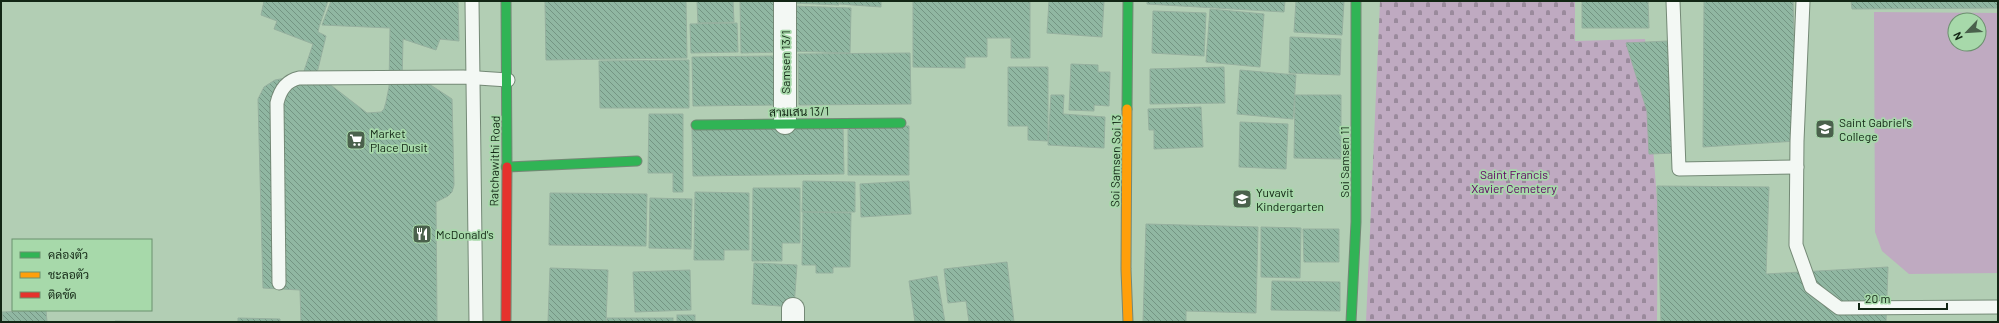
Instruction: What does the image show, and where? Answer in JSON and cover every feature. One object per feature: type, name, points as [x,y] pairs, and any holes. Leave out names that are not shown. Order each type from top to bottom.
[{"type":"street","name":"Ratchawithi Road","points":[[506,1],[508,80],[506,167],[506,322]]},
{"type":"street","name":"Samsen 13/1","points":[[785,1],[785,123]]},
{"type":"street","name":"Soi Samsen Soi 13","points":[[1128,1],[1126,261],[1128,322]]},
{"type":"street","name":"Soi Samsen 11","points":[[1352,322],[1356,222],[1356,1]]},
{"type":"street","name":"สามเสน 13/1","points":[[696,125],[901,123]]},
{"type":"street","points":[[506,167],[637,161]]},
{"type":"lane","points":[[472,1],[476,322]]},
{"type":"lane","points":[[1673,1],[1679,169],[1797,167]]},
{"type":"lane","points":[[1803,1],[1797,167],[1796,245],[1811,287],[1838,308],[1998,307]]},
{"type":"lane","points":[[279,283],[277,102],[282,88],[288,82],[299,78],[473,77],[508,80]]},
{"type":"green space","name":"Saint Francis Xavier Cemetery","points":[[1380,1],[1575,1],[1575,41],[1645,39],[1658,214],[1657,322],[1366,322]]},
{"type":"green space","points":[[1874,12],[1947,13],[1947,52],[1987,52],[1987,13],[1998,13],[1998,273],[1909,274],[1882,251],[1875,232]]},
{"type":"building","points":[[264,1],[328,1],[318,32],[326,36],[316,77],[303,74],[313,44],[274,29],[277,21],[261,15]]},
{"type":"building","name":"Market Place Dusit","points":[[331,1],[458,1],[459,41],[440,39],[436,50],[403,39],[402,83],[423,80],[452,99],[454,185],[452,192],[448,196],[436,202],[437,322],[301,322],[300,290],[263,288],[258,99],[264,87],[275,80],[302,75],[317,78],[332,86],[367,113],[381,112],[384,109],[386,102],[389,87],[390,28],[322,25]]},
{"type":"building","points":[[545,1],[686,1],[687,58],[546,60]]},
{"type":"building","points":[[697,1],[733,1],[734,22],[698,23]]},
{"type":"building","points":[[740,1],[782,1],[783,52],[741,53]]},
{"type":"building","points":[[792,1],[839,1],[839,5],[792,3]]},
{"type":"building","points":[[840,1],[881,1],[881,7],[840,4]]},
{"type":"building","points":[[913,1],[1030,1],[1030,58],[1011,58],[1011,38],[987,38],[987,57],[965,57],[965,68],[913,67]]},
{"type":"building","points":[[1049,1],[1104,1],[1102,37],[1047,33]]},
{"type":"building","points":[[1147,1],[1285,1],[1284,12],[1147,4]]},
{"type":"building","points":[[1296,1],[1344,1],[1342,35],[1294,32]]},
{"type":"building","points":[[1582,1],[1648,1],[1649,28],[1582,28]]},
{"type":"building","points":[[1704,1],[1793,1],[1797,141],[1703,147]]},
{"type":"building","points":[[1851,1],[1998,1],[1998,8],[1852,9]]},
{"type":"building","points":[[792,6],[851,8],[850,53],[791,51]]},
{"type":"building","points":[[1210,9],[1264,14],[1260,67],[1206,62]]},
{"type":"building","points":[[1153,11],[1206,13],[1204,56],[1152,53]]},
{"type":"building","points":[[737,23],[738,52],[691,53],[690,24]]},
{"type":"building","points":[[1290,37],[1341,39],[1340,75],[1289,73]]},
{"type":"building","points":[[1668,41],[1668,50],[1673,50],[1677,153],[1649,154],[1647,111],[1626,43]]},
{"type":"building","points":[[910,53],[911,104],[799,105],[798,54]]},
{"type":"building","points":[[775,56],[776,105],[693,106],[692,57]]},
{"type":"building","points":[[689,60],[689,108],[600,108],[599,61]]},
{"type":"building","points":[[1071,64],[1098,65],[1098,72],[1110,72],[1109,106],[1094,105],[1094,111],[1069,110]]},
{"type":"building","points":[[1008,67],[1048,67],[1048,141],[1028,140],[1028,126],[1008,126]]},
{"type":"building","points":[[1224,67],[1225,103],[1150,104],[1150,69]]},
{"type":"building","points":[[1240,70],[1296,75],[1293,119],[1237,114]]},
{"type":"building","points":[[1051,95],[1064,95],[1063,114],[1105,117],[1104,148],[1048,145]]},
{"type":"building","points":[[1295,95],[1341,95],[1341,159],[1294,158]]},
{"type":"building","points":[[1201,107],[1203,147],[1154,149],[1154,130],[1149,130],[1148,109]]},
{"type":"building","points":[[649,114],[683,114],[683,192],[673,192],[673,173],[648,173]]},
{"type":"building","points":[[1240,122],[1288,124],[1286,169],[1239,167]]},
{"type":"building","points":[[848,125],[909,126],[909,175],[848,175]]},
{"type":"building","points":[[843,126],[844,174],[693,176],[692,128]]},
{"type":"building","points":[[803,181],[855,182],[855,212],[802,212]]},
{"type":"building","points":[[909,181],[911,214],[861,217],[860,184]]},
{"type":"building","points":[[1657,186],[1769,187],[1766,274],[1888,267],[1886,322],[1661,322]]},
{"type":"building","points":[[753,188],[800,188],[800,243],[782,243],[782,261],[752,261]]},
{"type":"building","points":[[695,192],[749,193],[749,250],[724,250],[724,260],[694,260]]},
{"type":"building","points":[[550,193],[647,194],[646,246],[549,245]]},
{"type":"building","points":[[650,198],[692,199],[691,249],[649,248]]},
{"type":"building","points":[[803,212],[851,213],[850,267],[833,267],[833,273],[816,273],[816,265],[802,265]]},
{"type":"building","points":[[1146,224],[1258,227],[1256,313],[1186,311],[1186,322],[1143,322]]},
{"type":"building","points":[[1261,227],[1301,228],[1300,278],[1261,277]]},
{"type":"building","points":[[1303,229],[1339,229],[1339,262],[1304,262]]},
{"type":"building","points":[[1007,262],[1014,322],[969,322],[966,301],[948,303],[944,269]]},
{"type":"building","points":[[754,263],[797,265],[794,307],[752,304]]},
{"type":"building","points":[[550,268],[608,270],[606,322],[548,322]]},
{"type":"building","points":[[690,270],[691,310],[635,312],[633,272]]},
{"type":"building","points":[[937,276],[945,322],[915,322],[909,281]]},
{"type":"building","points":[[1272,281],[1340,282],[1340,311],[1271,310]]},
{"type":"building","points":[[46,311],[47,322],[3,322],[2,312]]},
{"type":"building","points":[[677,315],[695,315],[695,322],[677,322]]},
{"type":"building","points":[[238,318],[280,319],[280,322],[238,322]]},
{"type":"building","points":[[607,318],[673,318],[673,322],[607,322]]},
{"type":"building","points":[[115,321],[165,322],[115,322]]},
{"type":"traffic: fast","points":[[506,1],[507,167]]},
{"type":"traffic: fast","points":[[1127,109],[1128,1]]},
{"type":"traffic: fast","points":[[1351,322],[1356,222],[1356,1]]},
{"type":"traffic: fast","points":[[696,125],[901,123]]},
{"type":"traffic: fast","points":[[506,167],[637,161]]},
{"type":"traffic: slow","points":[[1127,109],[1126,269],[1128,322]]},
{"type":"traffic: jam","points":[[506,322],[507,167]]},
{"type":"place","name":"Saint Gabriel's College","points":[[1825,129]]},
{"type":"place","name":"Market Place Dusit","points":[[356,140]]},
{"type":"place","name":"Yuvavit Kindergarten","points":[[1242,199]]},
{"type":"place","name":"McDonald's","points":[[422,234]]}]
